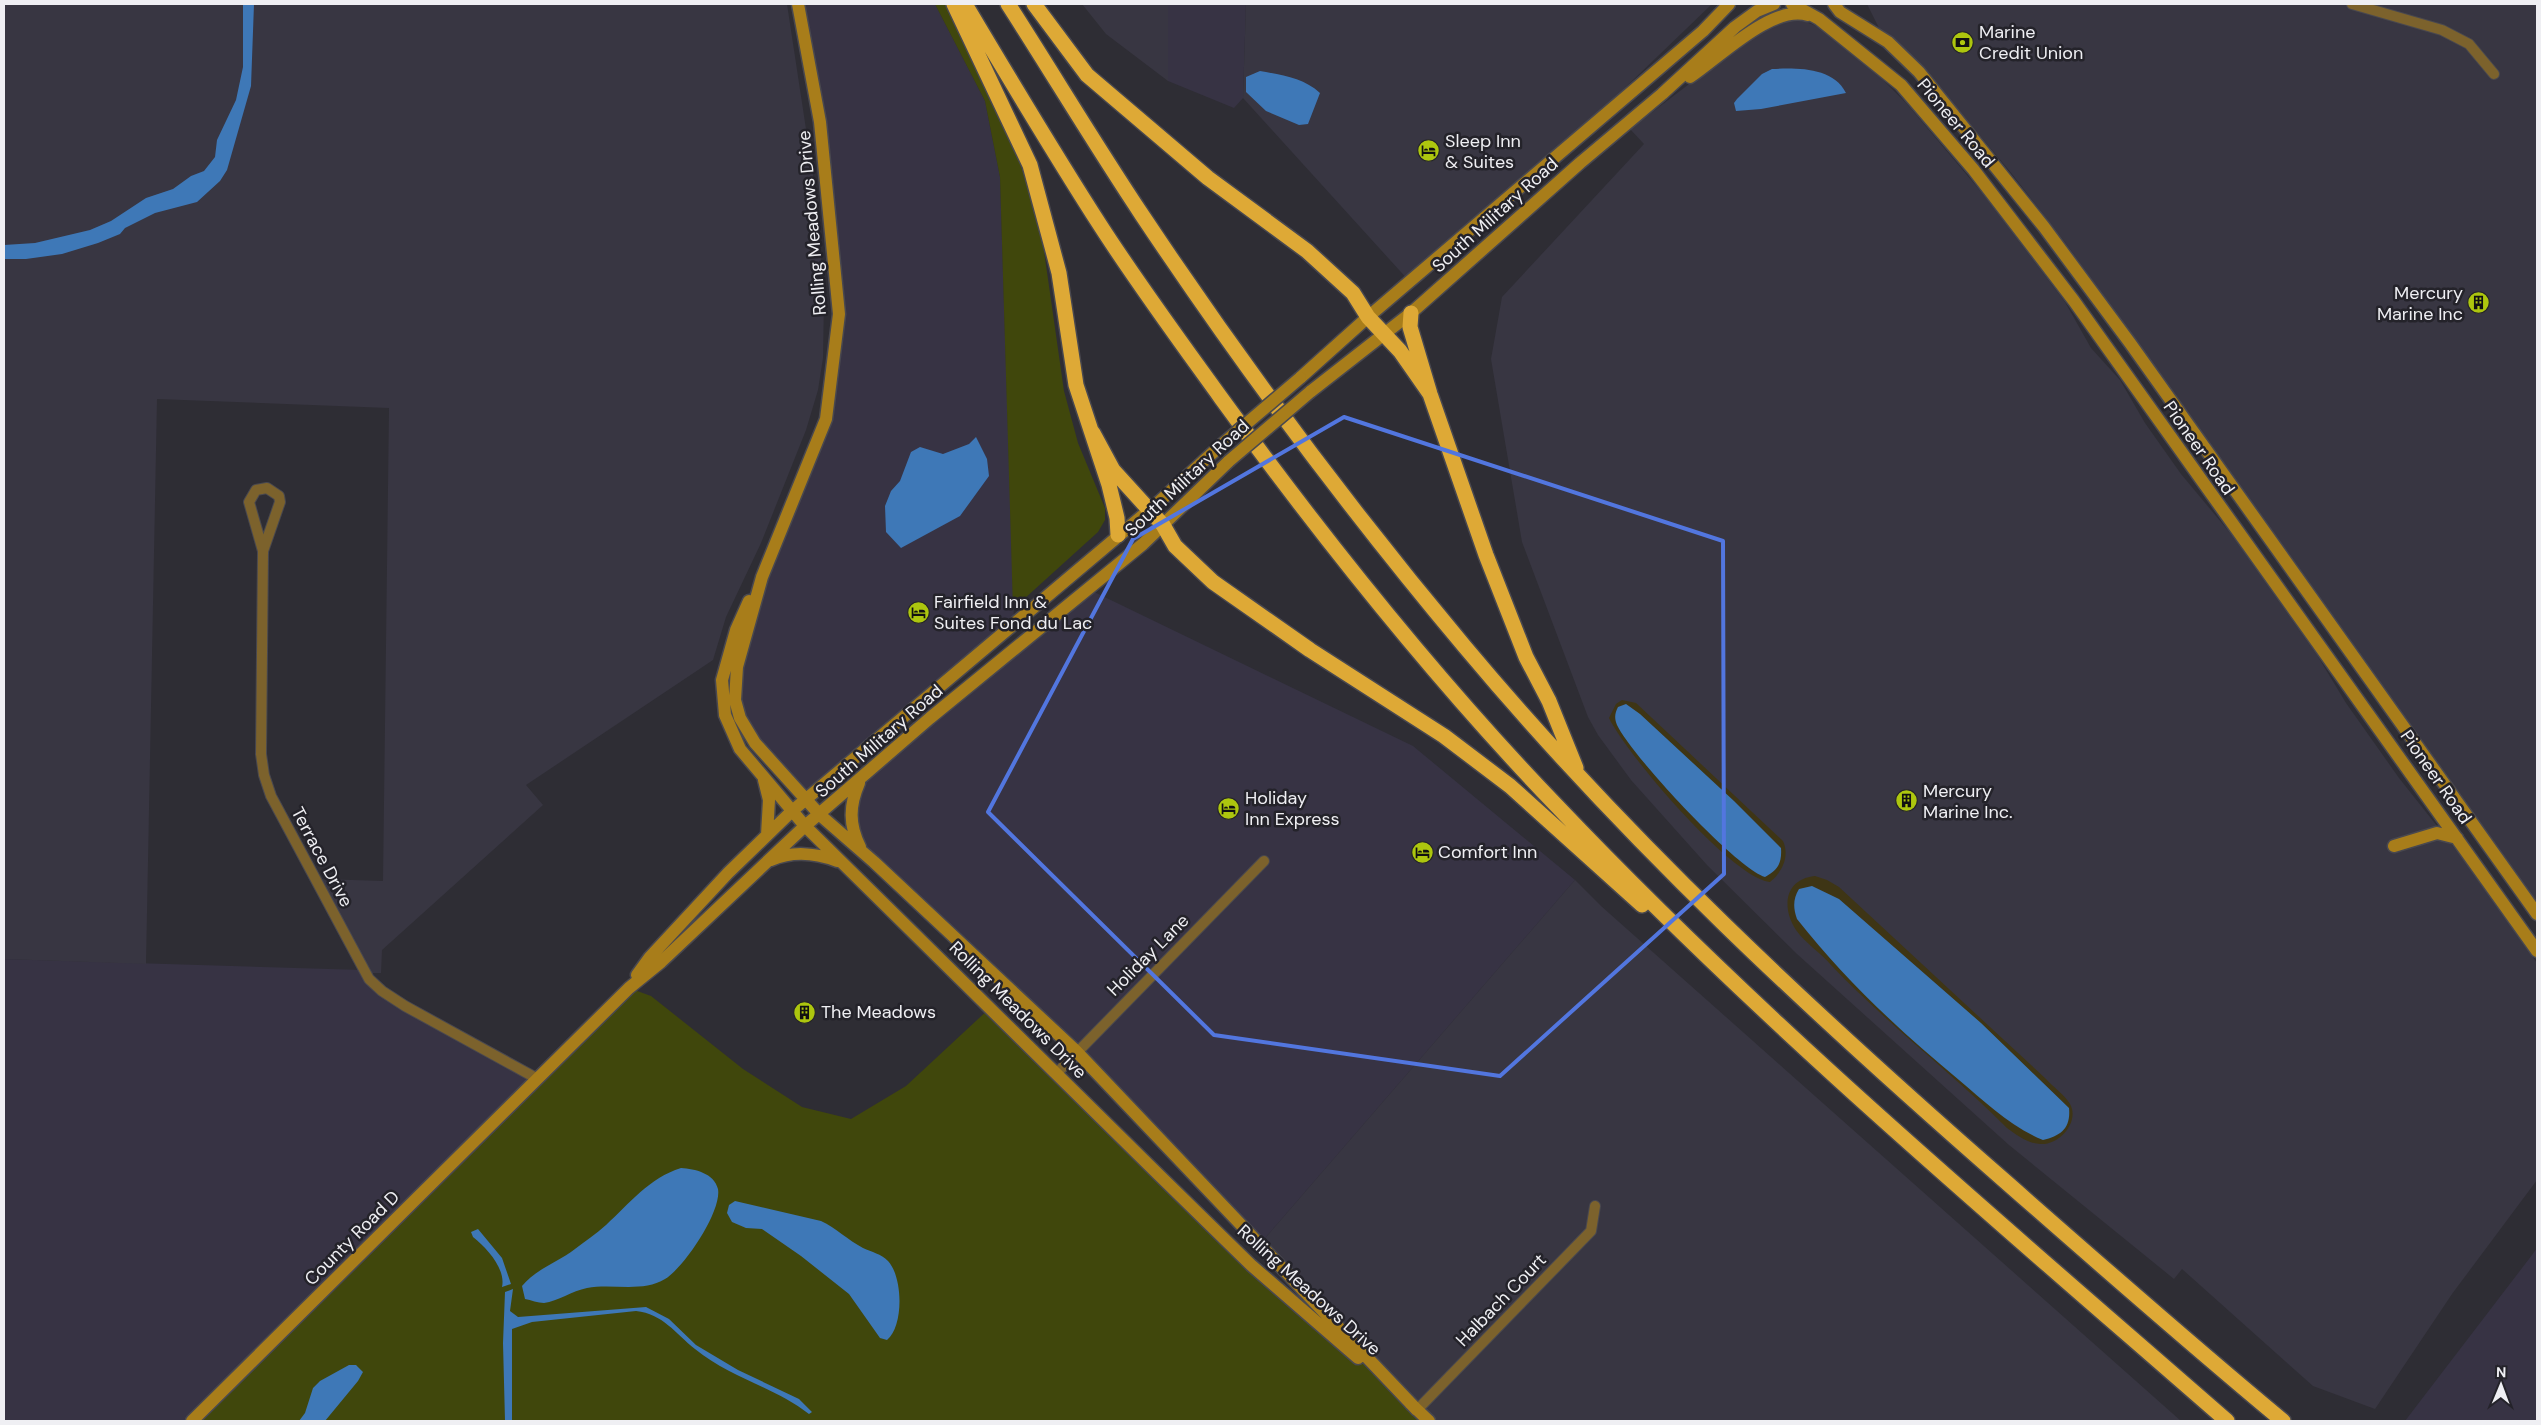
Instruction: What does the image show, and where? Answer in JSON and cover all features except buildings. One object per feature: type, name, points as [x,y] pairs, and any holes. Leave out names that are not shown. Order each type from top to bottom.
[{"type":"highway","points":[[954,4],[1030,165],[1059,273],[1076,385],[1115,506],[1118,535]]},
{"type":"highway","points":[[965,4],[1039,129],[1103,230],[1175,334],[1299,506],[1366,591],[1554,804],[1707,959]]},
{"type":"highway","points":[[1008,4],[1140,211],[1204,306],[1339,490],[1468,651],[1581,779],[1734,936],[1909,1097],[2194,1346],[2283,1421]]},
{"type":"highway","points":[[1034,4],[1087,75],[1208,178],[1307,251],[1353,293],[1368,318],[1411,364],[1430,394]]},
{"type":"highway","points":[[1410,313],[1410,327],[1430,394],[1486,555],[1526,657],[1549,701],[1581,779]]},
{"type":"highway","points":[[1093,433],[1113,470],[1164,525],[1175,546],[1213,582],[1310,650],[1444,736],[1510,786],[1636,900],[1707,959],[1813,1056],[2227,1421]]},
{"type":"main road","name":"Rolling Meadows Drive","points":[[798,4],[820,122],[840,314],[826,419],[762,577],[736,630],[724,669],[722,690],[724,714],[731,733],[740,749],[805,826],[1251,1265],[1429,1421]]},
{"type":"main road","name":"South Military Road","points":[[536,1078],[629,988],[660,962],[805,826],[861,780],[930,718],[1164,525],[1229,461],[1310,392],[1410,313],[1580,163],[1662,94],[1741,22],[1757,11],[1774,4]]},
{"type":"main road","name":"Pioneer Road","points":[[1792,4],[1820,19],[1907,91],[1967,162],[2039,254],[2537,951]]},
{"type":"main road","name":"Pioneer Road","points":[[1834,4],[1840,12],[1897,49],[1919,72],[2044,227],[2292,569],[2537,914]]},
{"type":"main road","name":"South Military Road","points":[[629,988],[664,942],[792,811],[1149,510],[1219,447],[1703,30],[1727,5]]},
{"type":"main road","points":[[1662,94],[1769,21],[1794,14],[1820,19]]},
{"type":"main road","name":"Rolling Meadows Drive","points":[[762,577],[737,666],[735,700],[740,718],[755,743],[820,815],[1076,1051],[1417,1410]]},
{"type":"main road","points":[[763,777],[769,800],[767,835]]},
{"type":"main road","points":[[861,780],[853,797],[851,816],[853,833],[862,852]]},
{"type":"main road","points":[[2394,846],[2437,833],[2458,838]]},
{"type":"main road","points":[[769,861],[778,857],[805,854],[823,856],[842,862]]},
{"type":"main road","name":"County Road D","points":[[192,1421],[536,1078]]},
{"type":"street","points":[[2352,4],[2442,30],[2469,44],[2494,74]]},
{"type":"street","name":"Terrace Drive","points":[[263,551],[280,502],[279,496],[267,488],[256,490],[250,502],[263,551],[261,754],[264,775],[271,796],[369,978],[382,991],[405,1006],[536,1078]]},
{"type":"street","name":"Holiday Lane","points":[[1057,1073],[1076,1051],[1264,861]]},
{"type":"street","name":"Halbach Court","points":[[1417,1410],[1591,1231],[1595,1206]]},
{"type":"highlighted area","points":[[1344,417],[1723,541],[1724,874],[1500,1076],[1214,1035],[988,812],[1133,539]]},
{"type":"shaded area","points":[[4,4],[787,4],[816,195],[824,298],[823,358],[818,390],[806,430],[761,543],[726,617],[713,660],[526,785],[543,805],[382,950],[381,973],[372,973],[364,962],[321,879],[383,881],[389,408],[157,399],[146,964],[4,959]]},
{"type":"shaded area","points":[[798,4],[935,4],[985,101],[1000,177],[1014,622],[805,800],[737,710],[747,628],[826,419],[839,314]]},
{"type":"shaded area","points":[[1082,4],[1168,4],[1168,81],[1106,34]]},
{"type":"shaded area","points":[[1168,4],[1246,4],[1243,98],[1234,108],[1168,81]]},
{"type":"shaded area","points":[[1246,4],[1712,4],[1551,159],[1410,282],[1243,98]]},
{"type":"shaded area","points":[[1867,4],[2537,4],[2537,902],[2067,245],[2012,174],[1935,82],[1881,32]]},
{"type":"shaded area","points":[[1784,20],[1801,20],[1819,27],[1880,77],[1907,104],[1983,194],[2065,302],[2091,348],[2120,380],[2145,423],[2181,474],[2231,534],[2317,655],[2346,703],[2399,778],[2460,855],[2537,963],[2537,1180],[2452,1294],[2375,1409],[2313,1386],[2182,1269],[2174,1279],[2009,1145],[1797,954],[1707,865],[1631,780],[1598,735],[1588,717],[1522,542],[1491,359],[1502,297],[1644,144],[1630,129],[1751,37]]},
{"type":"shaded area","points":[[1088,589],[1413,746],[1575,880],[1260,1244],[1076,1051],[874,862],[853,833],[861,780]]},
{"type":"shaded area","points":[[1575,880],[1601,906],[2181,1421],[1429,1421],[1260,1244]]},
{"type":"shaded area","points":[[4,959],[363,970],[379,989],[536,1078],[192,1421],[4,1421]]},
{"type":"shaded area","points":[[2537,1248],[2537,1421],[2405,1421],[2532,1255]]},
{"type":"green space","points":[[935,4],[948,4],[1020,163],[1032,200],[1044,251],[1064,391],[1078,443],[1105,508],[1105,520],[1098,532],[1013,609],[1000,177],[985,101]]},
{"type":"green space","points":[[629,988],[651,996],[743,1069],[802,1107],[851,1119],[906,1086],[991,1007],[1251,1265],[1429,1421],[192,1421]]},
{"type":"sand","points":[[1622,700],[1636,703],[1783,841],[1786,853],[1784,864],[1770,882],[1753,875],[1731,860],[1707,838],[1636,759],[1609,718],[1616,704]]},
{"type":"sand","points":[[1815,876],[1839,887],[2065,1097],[2070,1104],[2072,1118],[2070,1125],[2061,1137],[2048,1143],[2036,1144],[2023,1139],[2007,1128],[1874,1007],[1804,939],[1791,921],[1788,912],[1789,896],[1797,882]]},
{"type":"water","points":[[243,4],[254,4],[251,86],[227,170],[220,181],[197,202],[155,213],[125,228],[120,234],[98,243],[62,254],[26,259],[4,259],[4,245],[35,243],[90,230],[111,221],[146,198],[173,189],[191,176],[204,171],[215,157],[217,140],[236,100],[243,67]]},
{"type":"water","points":[[1772,69],[1814,71],[1832,78],[1840,84],[1846,93],[1761,109],[1736,111],[1734,103],[1737,99],[1762,74]]},
{"type":"water","points":[[1260,71],[1300,81],[1320,93],[1308,124],[1299,125],[1266,111],[1246,92],[1246,77]]},
{"type":"water","points":[[976,437],[987,459],[989,476],[960,516],[901,548],[886,532],[885,506],[891,491],[900,481],[911,452],[920,447],[943,454],[969,444]]},
{"type":"water","points":[[1626,704],[1640,714],[1734,801],[1781,848],[1780,862],[1773,872],[1765,877],[1732,854],[1662,784],[1626,740],[1617,725],[1615,718],[1617,709]]},
{"type":"water","points":[[1812,886],[1839,899],[1981,1023],[2069,1108],[2068,1121],[2064,1130],[2055,1136],[2043,1140],[2031,1135],[1989,1105],[1894,1024],[1834,963],[1797,919],[1794,904],[1797,893],[1799,889]]},
{"type":"water","points":[[681,1168],[698,1171],[712,1179],[718,1189],[718,1199],[700,1238],[673,1273],[665,1279],[647,1286],[587,1288],[544,1303],[525,1299],[522,1286],[528,1280],[540,1270],[568,1254],[606,1225],[640,1192],[659,1178]]},
{"type":"water","points":[[735,1201],[821,1221],[863,1248],[888,1261],[897,1278],[900,1301],[899,1313],[893,1333],[887,1340],[880,1338],[849,1294],[801,1256],[762,1229],[746,1228],[732,1222],[727,1213],[729,1205]]},
{"type":"water","points":[[478,1229],[502,1258],[511,1284],[502,1287],[501,1273],[494,1259],[473,1237],[471,1232]]},
{"type":"water","points":[[513,1289],[510,1311],[518,1317],[646,1307],[669,1319],[696,1345],[738,1370],[799,1399],[812,1412],[809,1414],[781,1396],[708,1359],[661,1320],[636,1311],[532,1322],[512,1329],[512,1421],[505,1421],[503,1343],[505,1292]]},
{"type":"water","points":[[349,1365],[356,1365],[363,1372],[358,1381],[325,1421],[299,1421],[305,1413],[313,1388],[320,1381]]},
{"type":"place","name":"Marine Credit Union","points":[[1963,42]]},
{"type":"place","name":"Sleep Inn & Suites","points":[[1429,151]]},
{"type":"place","name":"Mercury Marine Inc","points":[[2479,303]]},
{"type":"place","name":"Fairfield Inn & Suites Fond du Lac","points":[[918,612]]},
{"type":"place","name":"Mercury Marine Inc.","points":[[1907,801]]},
{"type":"place","name":"Holiday Inn Express","points":[[1229,808]]},
{"type":"place","name":"Comfort Inn","points":[[1422,852]]},
{"type":"place","name":"The Meadows","points":[[805,1012]]}]
